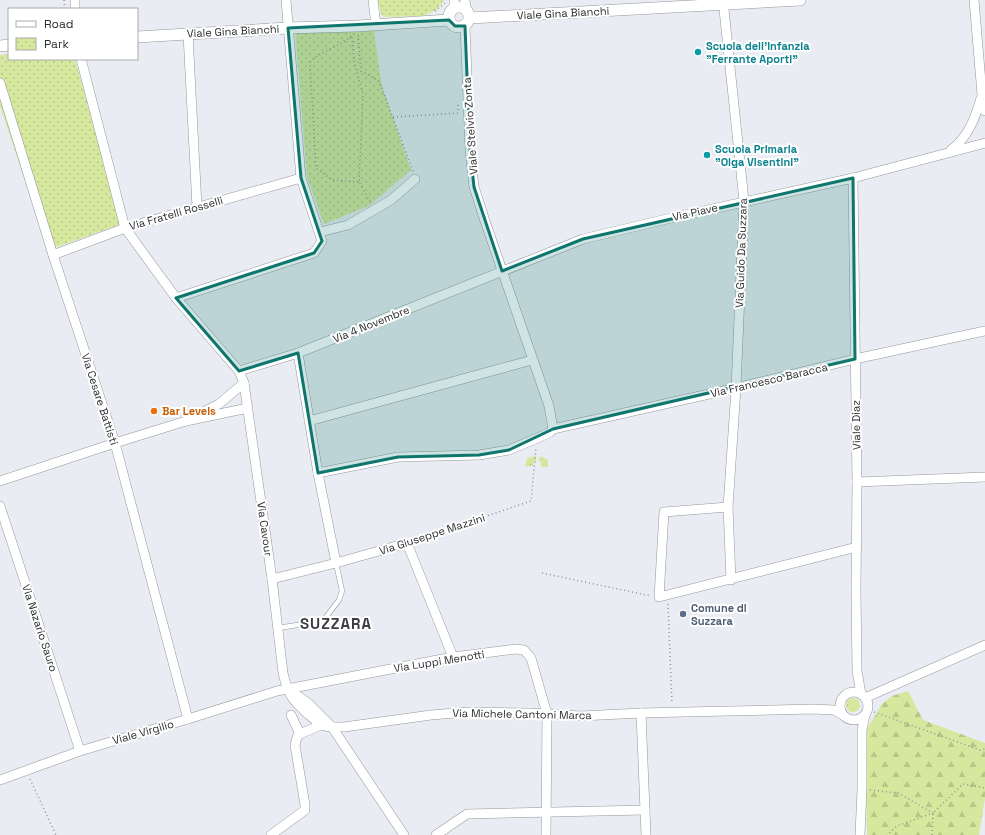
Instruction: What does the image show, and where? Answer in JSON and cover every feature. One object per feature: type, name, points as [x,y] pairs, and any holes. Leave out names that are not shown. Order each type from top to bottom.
[{"type":"street","points":[[176,298],[314,253],[322,241],[301,178],[286,0]]},
{"type":"street","points":[[373,0],[376,25]]},
{"type":"street","name":"Viale Gina Bianchi","points":[[454,4],[460,6],[466,13],[800,0]]},
{"type":"street","points":[[974,0],[981,30],[982,94],[985,111]]},
{"type":"street","name":"Via Guido Da Suzzara","points":[[723,2],[744,202],[736,388],[728,507],[731,580]]},
{"type":"street","points":[[454,4],[449,20],[455,26],[466,13]]},
{"type":"street","name":"Viale Stelvio Zonta","points":[[466,13],[468,113],[474,186],[532,360],[549,406],[553,428]]},
{"type":"street","name":"Viale Gina Bianchi","points":[[138,37],[288,28],[354,29],[376,25],[449,20]]},
{"type":"street","points":[[188,34],[197,207]]},
{"type":"street","points":[[81,60],[125,228]]},
{"type":"street","name":"Via Cesare Battisti","points":[[0,83],[53,255],[115,443],[188,719]]},
{"type":"street","points":[[948,152],[968,133],[977,113],[982,94]]},
{"type":"street","name":"Via Piave","points":[[502,271],[583,239],[853,178],[948,152],[985,144]]},
{"type":"street","name":"Via Fratelli Rosselli","points":[[53,255],[125,228],[301,178]]},
{"type":"street","points":[[320,232],[348,225],[391,200],[415,178]]},
{"type":"street","name":"Viale Diaz","points":[[853,178],[857,482],[857,671]]},
{"type":"street","name":"Via Fratelli Rosselli","points":[[125,228],[176,298],[238,371]]},
{"type":"street","name":"Via 4 Novembre","points":[[238,371],[298,353],[502,271]]},
{"type":"street","name":"Via Francesco Baracca","points":[[318,473],[398,457],[479,455],[509,450],[549,433],[553,428],[985,331]]},
{"type":"street","points":[[298,353],[318,473],[336,563]]},
{"type":"street","points":[[309,421],[532,360]]},
{"type":"street","name":"Via Cavour","points":[[238,371],[244,383],[248,408],[286,688]]},
{"type":"street","points":[[186,421],[219,404],[244,383]]},
{"type":"street","points":[[0,481],[186,421],[248,408]]},
{"type":"street","points":[[857,482],[985,477]]},
{"type":"street","name":"Via Nazario Sauro","points":[[0,506],[80,751]]},
{"type":"street","points":[[728,507],[664,512],[663,596],[857,547]]},
{"type":"street","points":[[407,543],[453,657]]},
{"type":"street","name":"Via Giuseppe Mazzini","points":[[272,579],[407,543]]},
{"type":"street","points":[[814,709],[832,706],[852,693],[863,696],[889,687],[985,645]]},
{"type":"street","name":"Via Luppi Menotti","points":[[286,688],[453,657],[516,649],[524,650],[531,658],[547,714]]},
{"type":"street","points":[[857,671],[863,696],[868,705],[862,730],[860,835]]},
{"type":"street","points":[[845,717],[840,706],[843,699],[852,688],[857,671]]},
{"type":"street","points":[[845,717],[857,720],[889,687]]},
{"type":"street","points":[[272,835],[305,810],[295,745],[297,737],[300,734],[321,725],[295,703],[286,688]]},
{"type":"street","points":[[286,688],[308,702],[332,727],[404,835]]},
{"type":"street","name":"Viale Virgilio","points":[[0,780],[80,751],[286,688]]},
{"type":"street","points":[[814,709],[834,710],[845,717],[859,731],[862,750]]},
{"type":"street","name":"Via Michele Cantoni Marca","points":[[321,725],[344,727],[416,717],[467,712],[581,716],[672,712],[814,709]]},
{"type":"street","points":[[641,713],[646,835]]},
{"type":"street","points":[[546,835],[547,714]]},
{"type":"street","points":[[290,715],[300,734]]},
{"type":"street","points":[[436,835],[467,814],[645,810]]},
{"type":"lane","points":[[278,628],[323,621],[340,600],[342,591],[336,563]]},
{"type":"path","points":[[354,29],[361,71],[379,81],[415,178]]},
{"type":"path","points":[[354,29],[354,62],[363,94],[359,182],[374,210]]},
{"type":"path","points":[[354,29],[344,42],[318,54],[310,62],[316,168],[332,180],[359,182]]},
{"type":"path","points":[[458,106],[458,113]]},
{"type":"path","points":[[393,117],[468,113]]},
{"type":"path","name":"Via Giuseppe Mazzini","points":[[407,543],[531,501],[537,438]]},
{"type":"path","points":[[542,573],[663,596],[672,712]]},
{"type":"path","points":[[866,712],[980,750],[985,749]]},
{"type":"path","points":[[29,776],[56,835]]},
{"type":"path","points":[[887,835],[897,826],[933,813],[963,784],[985,788]]},
{"type":"path","points":[[862,789],[898,793],[933,813]]},
{"type":"path","points":[[932,835],[933,813]]},
{"type":"highlighted area","points":[[449,20],[455,26],[465,26],[470,150],[474,187],[502,271],[583,239],[853,178],[855,359],[553,429],[509,450],[479,455],[398,457],[318,473],[298,353],[239,371],[176,298],[314,253],[322,241],[301,178],[288,28]]},
{"type":"green space","points":[[378,0],[444,0],[436,10],[423,16],[384,17],[381,14]]},
{"type":"green space","points":[[373,26],[382,86],[411,170],[369,206],[324,224],[307,177],[295,28]]},
{"type":"green space","points":[[8,54],[8,60],[75,60],[121,224],[48,250],[0,106],[0,55]]},
{"type":"green space","points":[[536,456],[536,461],[533,462],[533,466],[525,466],[527,458]]},
{"type":"green space","points":[[540,456],[548,460],[548,467],[541,467],[541,462],[539,461]]},
{"type":"green space","points":[[908,691],[923,720],[985,743],[985,798],[979,835],[867,835],[865,749],[867,729],[882,704],[892,696]]},
{"type":"green space","points":[[850,698],[856,698],[860,702],[860,708],[856,712],[850,712],[846,708],[846,702]]},
{"type":"place","name":"Scuola dell'Infanzia \"Ferrante Aporti\"","points":[[698,52]]},
{"type":"place","name":"Scuola Primaria \"Olga Visentini\"","points":[[707,155]]},
{"type":"place","name":"Bar Levels","points":[[154,411]]},
{"type":"place","name":"Comune di Suzzara","points":[[683,614]]},
{"type":"district","name":"SUZZARA","points":[[336,623]]}]
